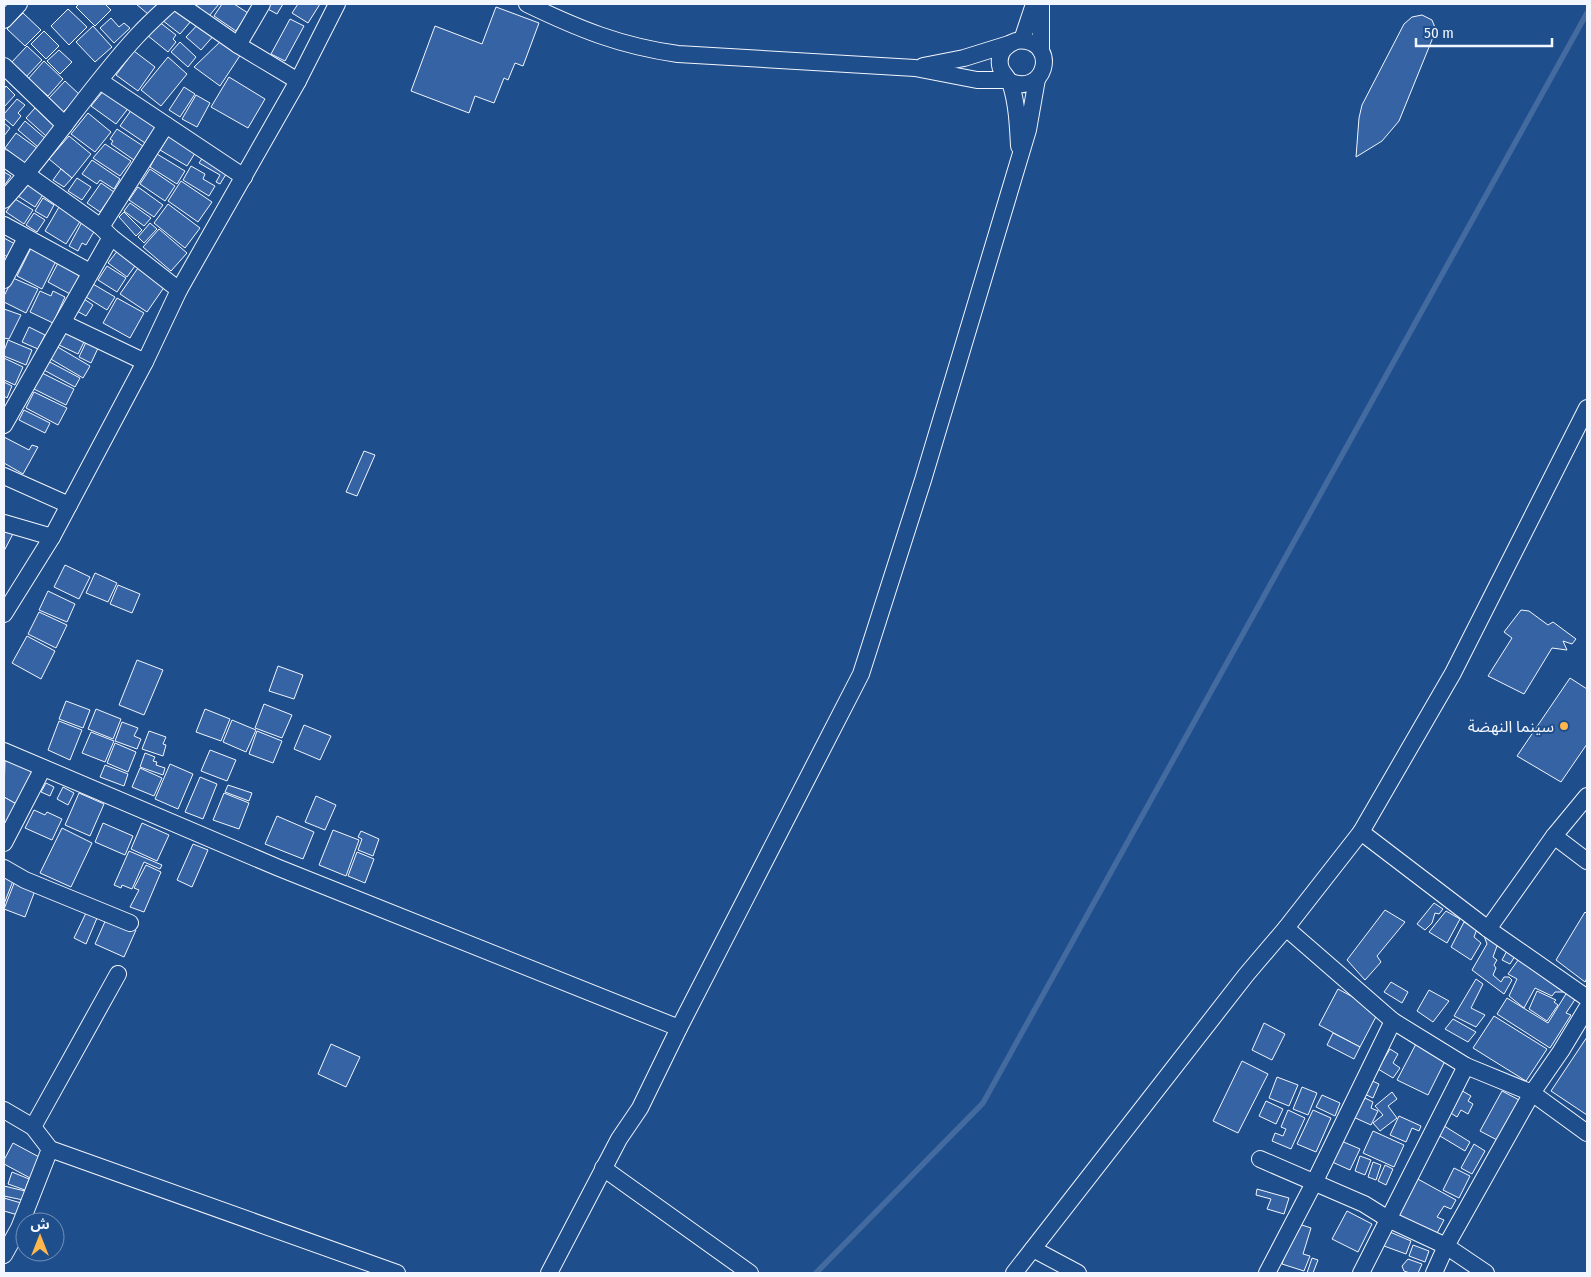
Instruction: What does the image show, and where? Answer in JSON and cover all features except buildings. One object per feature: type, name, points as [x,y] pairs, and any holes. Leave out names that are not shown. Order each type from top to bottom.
[{"type":"street","points":[[4,20],[20,4]]},
{"type":"street","points":[[4,200],[28,174],[137,35],[170,4]]},
{"type":"street","points":[[179,4],[238,45],[298,81]]},
{"type":"street","points":[[238,45],[262,4]]},
{"type":"street","points":[[4,614],[52,538],[145,362],[179,290],[298,81],[337,4]]},
{"type":"street","points":[[528,4],[592,34],[634,46],[678,54],[915,68],[977,80],[1009,81],[1024,85],[1037,79],[1042,73],[1044,65],[1041,50],[1041,4]]},
{"type":"street","points":[[1020,155],[1015,106],[1009,81],[1002,73],[1000,57],[1003,50],[1016,42],[1034,4]]},
{"type":"street","points":[[915,68],[964,58],[1016,42],[1029,41],[1041,50]]},
{"type":"street","points":[[4,66],[65,125]]},
{"type":"street","points":[[549,1273],[603,1168],[619,1139],[640,1108],[679,1028],[861,674],[923,480],[1028,130],[1037,79]]},
{"type":"street","points":[[100,81],[244,177]]},
{"type":"street","points":[[4,425],[63,323],[90,272],[106,232],[166,125]]},
{"type":"street","points":[[4,158],[106,232],[179,290]]},
{"type":"street","points":[[4,225],[90,272]]},
{"type":"street","points":[[4,280],[26,238]]},
{"type":"street","points":[[63,323],[145,362]]},
{"type":"street","points":[[1014,1273],[1240,983],[1286,928],[1361,832],[1453,673],[1587,408]]},
{"type":"street","points":[[4,476],[69,505]]},
{"type":"street","points":[[4,523],[52,538]]},
{"type":"street","points":[[4,751],[279,868],[679,1028]]},
{"type":"street","points":[[4,843],[43,768]]},
{"type":"street","points":[[1488,929],[1554,836],[1587,796]]},
{"type":"street","points":[[1361,832],[1488,929],[1587,998]]},
{"type":"street","points":[[1554,836],[1587,861]]},
{"type":"street","points":[[4,868],[25,880],[130,923]]},
{"type":"street","points":[[1286,928],[1393,1021],[1466,1066],[1532,1093],[1587,1134]]},
{"type":"street","points":[[33,1128],[118,974]]},
{"type":"street","points":[[1434,1273],[1446,1246],[1532,1093],[1561,1051],[1587,1008]]},
{"type":"street","points":[[1267,1273],[1314,1183],[1393,1021]]},
{"type":"street","points":[[1361,1273],[1466,1066]]},
{"type":"street","points":[[4,1110],[33,1128],[50,1149],[397,1273]]},
{"type":"street","points":[[4,1255],[11,1226],[50,1149]]},
{"type":"street","points":[[1260,1159],[1364,1204],[1388,1219],[1446,1246],[1486,1273]]},
{"type":"street","points":[[603,1168],[750,1273]]},
{"type":"street","points":[[1034,1249],[1078,1273]]},
{"type":"waterway","points":[[816,1273],[983,1103],[1587,13]]},
{"type":"place","name":"سينما النهضة","points":[[1564,726]]}]
